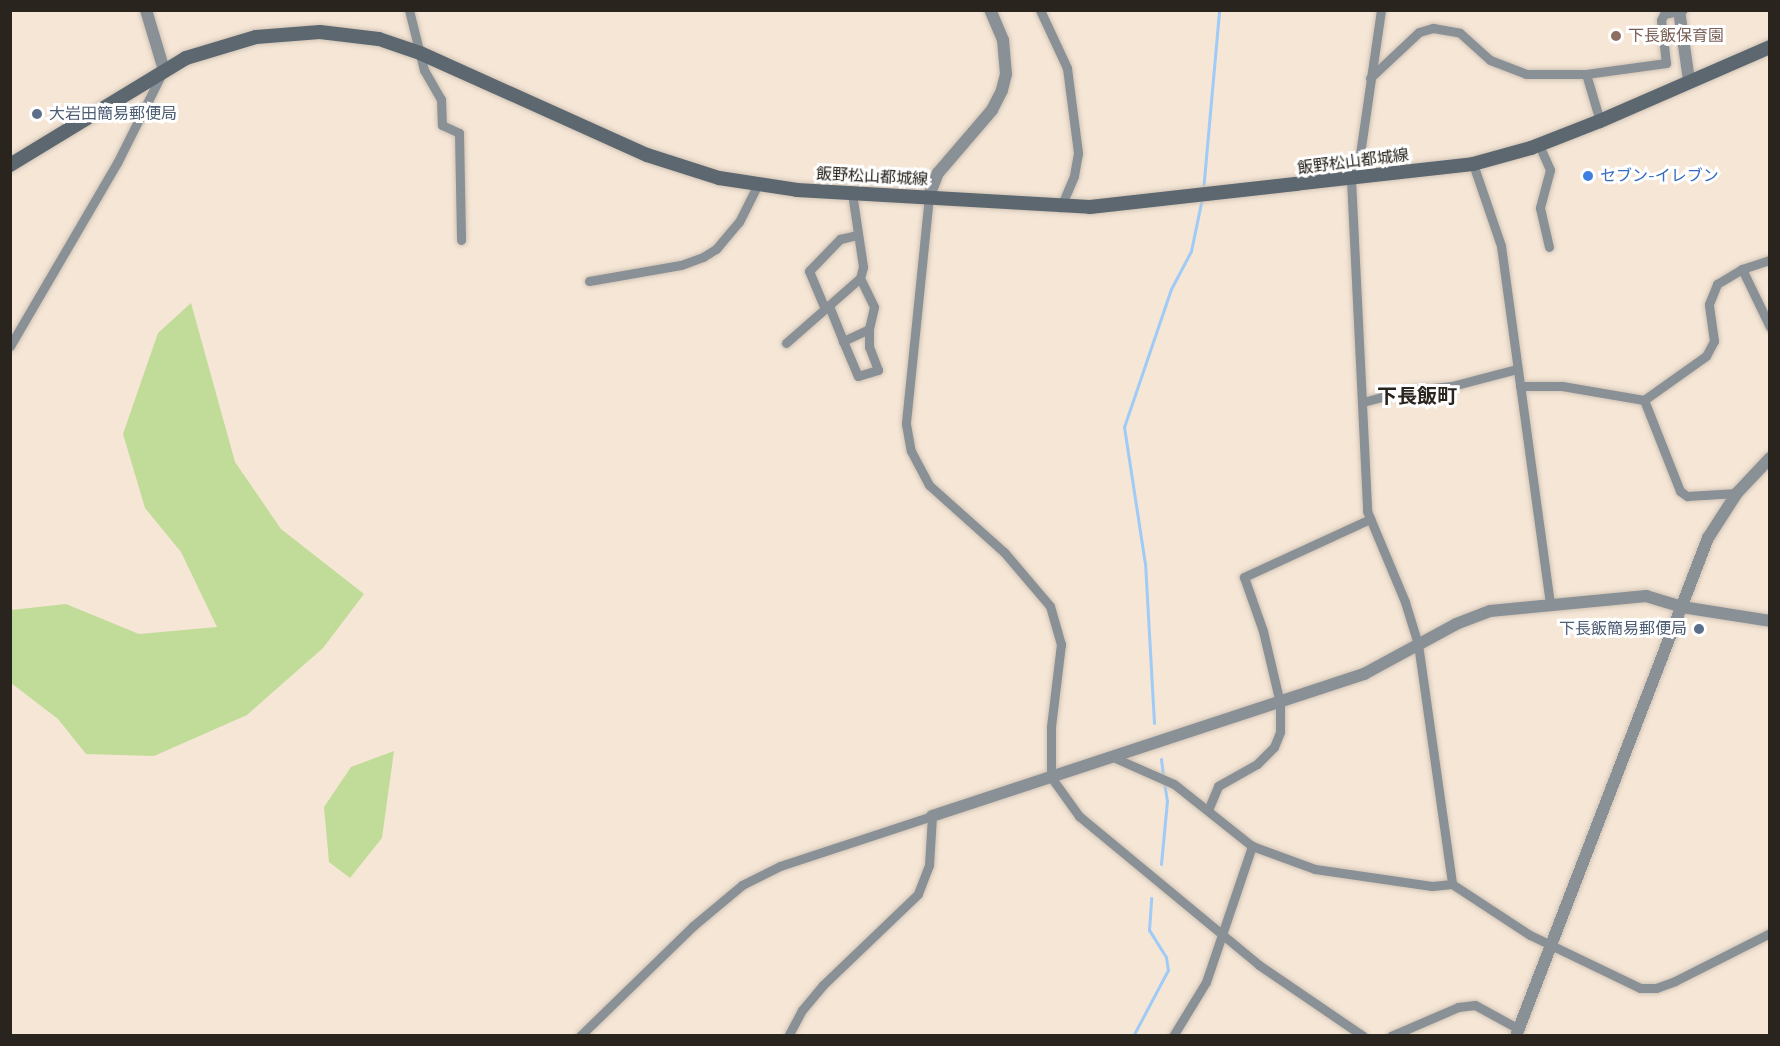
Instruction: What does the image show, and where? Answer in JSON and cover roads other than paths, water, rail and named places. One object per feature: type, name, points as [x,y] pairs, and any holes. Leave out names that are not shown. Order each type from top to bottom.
[{"type":"main road","name":"飯野松山都城線","points":[[10,165],[164,70],[217,47],[294,32],[354,34],[420,53],[647,155],[719,178],[852,193],[929,196],[1061,207],[1209,194],[1473,164],[1539,145],[1600,122],[1689,80],[1770,46]]},
{"type":"street","points":[[10,346],[117,163],[164,70],[146,10]]},
{"type":"street","points":[[409,10],[420,53],[441,99],[442,125],[459,133],[461,240]]},
{"type":"street","points":[[990,10],[1003,40],[1006,74],[1002,90],[992,110],[938,173],[929,196],[906,424],[911,451],[929,485],[1004,552],[1050,606],[1061,645],[1051,727],[1051,777],[1079,816],[1259,965],[1363,1035]]},
{"type":"street","points":[[1040,10],[1067,68],[1078,153],[1074,176],[1061,207]]},
{"type":"street","points":[[1381,10],[1358,167],[1351,179],[1359,374],[1363,402],[1370,519],[1418,644],[1452,884]]},
{"type":"street","points":[[1370,78],[1419,32],[1433,28],[1460,33],[1490,60],[1510,70],[1547,77],[1586,75],[1666,63],[1661,20],[1664,14],[1681,11],[1689,80]]},
{"type":"street","points":[[1586,75],[1600,122]]},
{"type":"street","points":[[1539,145],[1550,170],[1540,208],[1549,247]]},
{"type":"street","points":[[1473,164],[1501,246],[1550,602]]},
{"type":"street","points":[[589,281],[681,265],[703,257],[716,249],[739,222],[758,184]]},
{"type":"street","points":[[786,343],[860,278],[863,267],[852,193]]},
{"type":"street","points":[[858,235],[840,239],[809,271],[858,376],[878,369],[869,347],[869,329],[874,307],[860,278]]},
{"type":"street","points":[[1520,386],[1562,386],[1644,400],[1706,356],[1714,341],[1709,315],[1711,294],[1717,284],[1742,269],[1770,260]]},
{"type":"street","points":[[1742,269],[1770,327]]},
{"type":"street","points":[[843,341],[869,329]]},
{"type":"street","points":[[1363,402],[1404,391],[1452,386],[1517,369]]},
{"type":"street","points":[[1644,400],[1680,491],[1687,496],[1737,493]]},
{"type":"street","points":[[1391,1035],[1458,1007],[1475,1005],[1518,1032],[1708,538],[1737,493],[1770,458]]},
{"type":"street","points":[[1208,810],[1218,786],[1226,778],[1257,764],[1274,747],[1280,732],[1280,703],[1263,631],[1244,577],[1370,519]]},
{"type":"street","points":[[580,1035],[693,926],[742,885],[780,866],[1115,758],[1364,674],[1481,613],[1550,602],[1646,596],[1682,607],[1770,621]]},
{"type":"street","points":[[1115,758],[1173,784],[1252,846],[1315,869],[1432,886],[1452,884],[1553,946],[1626,983],[1656,988],[1770,933]]},
{"type":"street","points":[[788,1035],[802,1010],[823,985],[918,894],[929,865],[932,816]]},
{"type":"street","points":[[1173,1035],[1206,982],[1252,846]]},
{"type":"waterway","points":[[1203,191],[1219,10]]},
{"type":"waterway","points":[[1154,723],[1145,564],[1124,427],[1171,289],[1191,251],[1202,198]]},
{"type":"waterway","points":[[1161,759],[1163,776]]},
{"type":"waterway","points":[[1161,864],[1167,801],[1164,782]]},
{"type":"waterway","points":[[1133,1036],[1168,970],[1166,957],[1149,930],[1151,898]]},
{"type":"place","name":"下長飯保育園","points":[[1616,36]]},
{"type":"place","name":"大岩田簡易郵便局","points":[[37,114]]},
{"type":"place","name":"セブン-イレブン","points":[[1588,176]]},
{"type":"place","name":"下長飯簡易郵便局","points":[[1699,629]]},
{"type":"district","name":"下長飯町","points":[[1417,396]]}]
